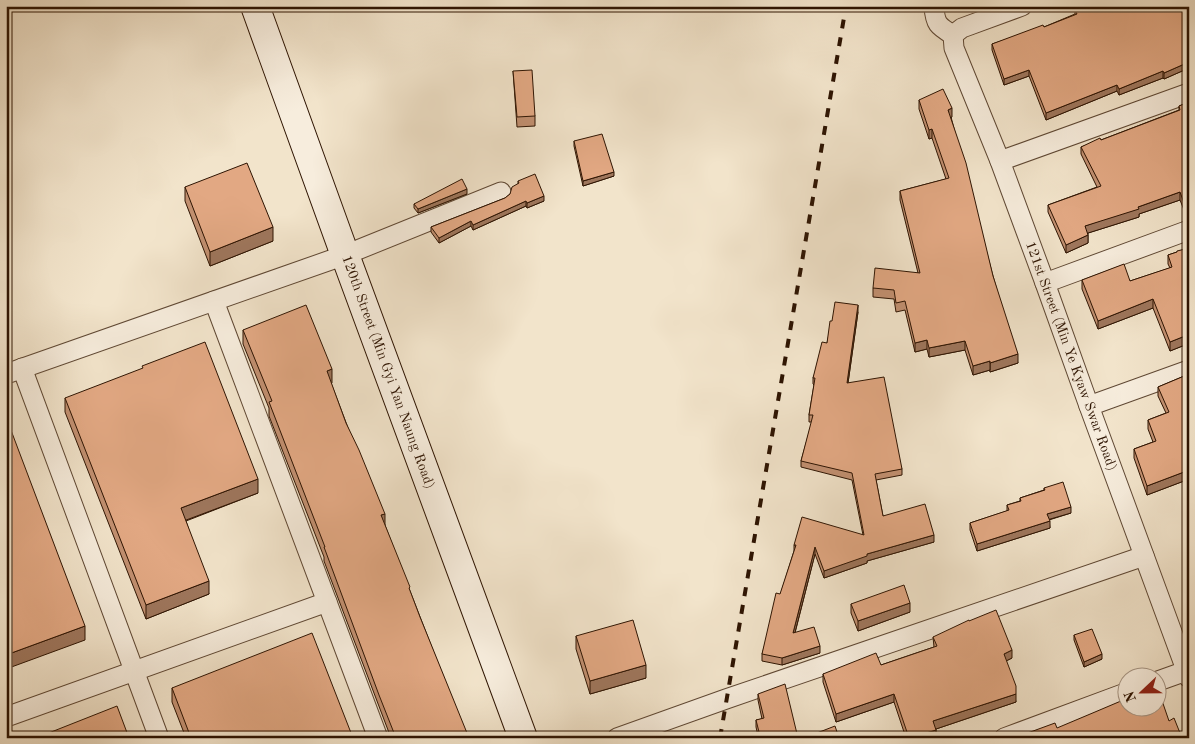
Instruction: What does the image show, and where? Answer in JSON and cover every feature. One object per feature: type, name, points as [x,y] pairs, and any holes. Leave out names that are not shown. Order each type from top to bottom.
[{"type":"street","name":"120th Street (Min Gyi Yan Naung Road)","points":[[255,6],[523,738]]},
{"type":"street","points":[[934,6],[934,18],[941,28],[953,36],[962,28],[1022,6]]},
{"type":"street","name":"121st Street (Min Ye Kyaw Swar Road)","points":[[953,36],[954,48],[1000,161],[1188,674]]},
{"type":"street","points":[[1000,161],[1189,93]]},
{"type":"street","points":[[159,738],[14,371],[345,256],[501,192]]},
{"type":"street","points":[[1045,283],[1189,230]]},
{"type":"street","points":[[214,302],[378,738]]},
{"type":"street","points":[[1089,406],[1189,370]]},
{"type":"street","points":[[617,738],[1144,556]]},
{"type":"street","points":[[6,717],[327,602]]},
{"type":"street","points":[[1168,679],[1188,674]]},
{"type":"street","points":[[1004,738],[1118,696]]},
{"type":"building","points":[[1084,6],[1189,6],[1189,62],[1119,89],[1117,85],[1046,113],[1029,70],[1004,79],[992,44],[1077,14],[1075,10]]},
{"type":"building","points":[[532,70],[535,116],[517,117],[513,71]]},
{"type":"building","points":[[943,89],[952,108],[948,110],[966,163],[993,276],[1018,354],[973,366],[965,341],[929,348],[927,340],[915,343],[905,301],[896,303],[894,290],[873,288],[875,268],[920,273],[900,191],[949,178],[932,129],[929,130],[919,100]]},
{"type":"building","points":[[1189,102],[1189,201],[1184,203],[1180,192],[1138,207],[1139,209],[1085,226],[1088,235],[1066,245],[1048,205],[1101,186],[1081,147],[1100,138],[1101,140],[1180,110],[1179,106]]},
{"type":"building","points":[[602,134],[614,172],[583,181],[574,141]]},
{"type":"building","points":[[247,163],[273,227],[210,252],[185,187]]},
{"type":"building","points":[[535,174],[544,196],[527,203],[526,201],[473,225],[471,221],[439,238],[431,227],[505,198],[510,194],[512,187],[519,183],[518,181]]},
{"type":"building","points":[[462,179],[467,189],[418,209],[414,204]]},
{"type":"building","points":[[1189,248],[1189,346],[1185,336],[1170,342],[1153,299],[1098,321],[1082,280],[1124,264],[1130,281],[1172,267],[1168,255]]},
{"type":"building","points":[[835,302],[858,305],[847,383],[884,377],[902,469],[875,474],[883,516],[925,504],[934,535],[867,554],[867,556],[824,571],[815,547],[793,633],[814,627],[820,646],[782,658],[762,654],[776,593],[780,594],[796,545],[794,545],[802,517],[864,535],[852,473],[801,461],[813,415],[809,415],[815,378],[813,378],[822,342],[827,343]]},
{"type":"building","points":[[306,305],[332,369],[327,371],[346,423],[385,514],[381,515],[467,733],[454,738],[396,738],[269,402],[272,401],[243,330]]},
{"type":"building","points":[[205,342],[258,479],[181,508],[209,581],[146,605],[65,398]]},
{"type":"building","points":[[1189,374],[1189,473],[1185,475],[1184,472],[1147,486],[1134,449],[1156,441],[1148,420],[1169,412],[1158,387]]},
{"type":"building","points":[[6,417],[85,626],[6,655]]},
{"type":"building","points":[[1063,482],[1071,507],[1047,514],[1050,521],[977,544],[970,523],[1009,510],[1007,505],[1021,501],[1020,498]]},
{"type":"building","points":[[904,585],[910,603],[858,621],[851,604]]},
{"type":"building","points":[[996,610],[1012,650],[1004,654],[1016,686],[1016,694],[933,721],[936,730],[910,738],[894,694],[836,714],[823,674],[876,653],[881,665],[937,646],[933,637]]},
{"type":"building","points":[[633,620],[646,665],[590,681],[576,636]]},
{"type":"building","points":[[1092,629],[1102,654],[1084,662],[1074,635]]},
{"type":"building","points":[[312,633],[353,738],[191,738],[172,688]]},
{"type":"building","points":[[785,684],[798,738],[748,738],[748,736],[760,736],[756,720],[764,718],[758,694]]},
{"type":"building","points":[[1118,702],[1118,716],[1167,716],[1169,721],[1174,718],[1182,738],[1014,738],[1055,723],[1057,728]]},
{"type":"building","points":[[117,706],[129,738],[36,738]]},
{"type":"building","points":[[835,726],[839,738],[804,738]]},
{"type":"railway","points":[[720,738],[846,6]]}]
